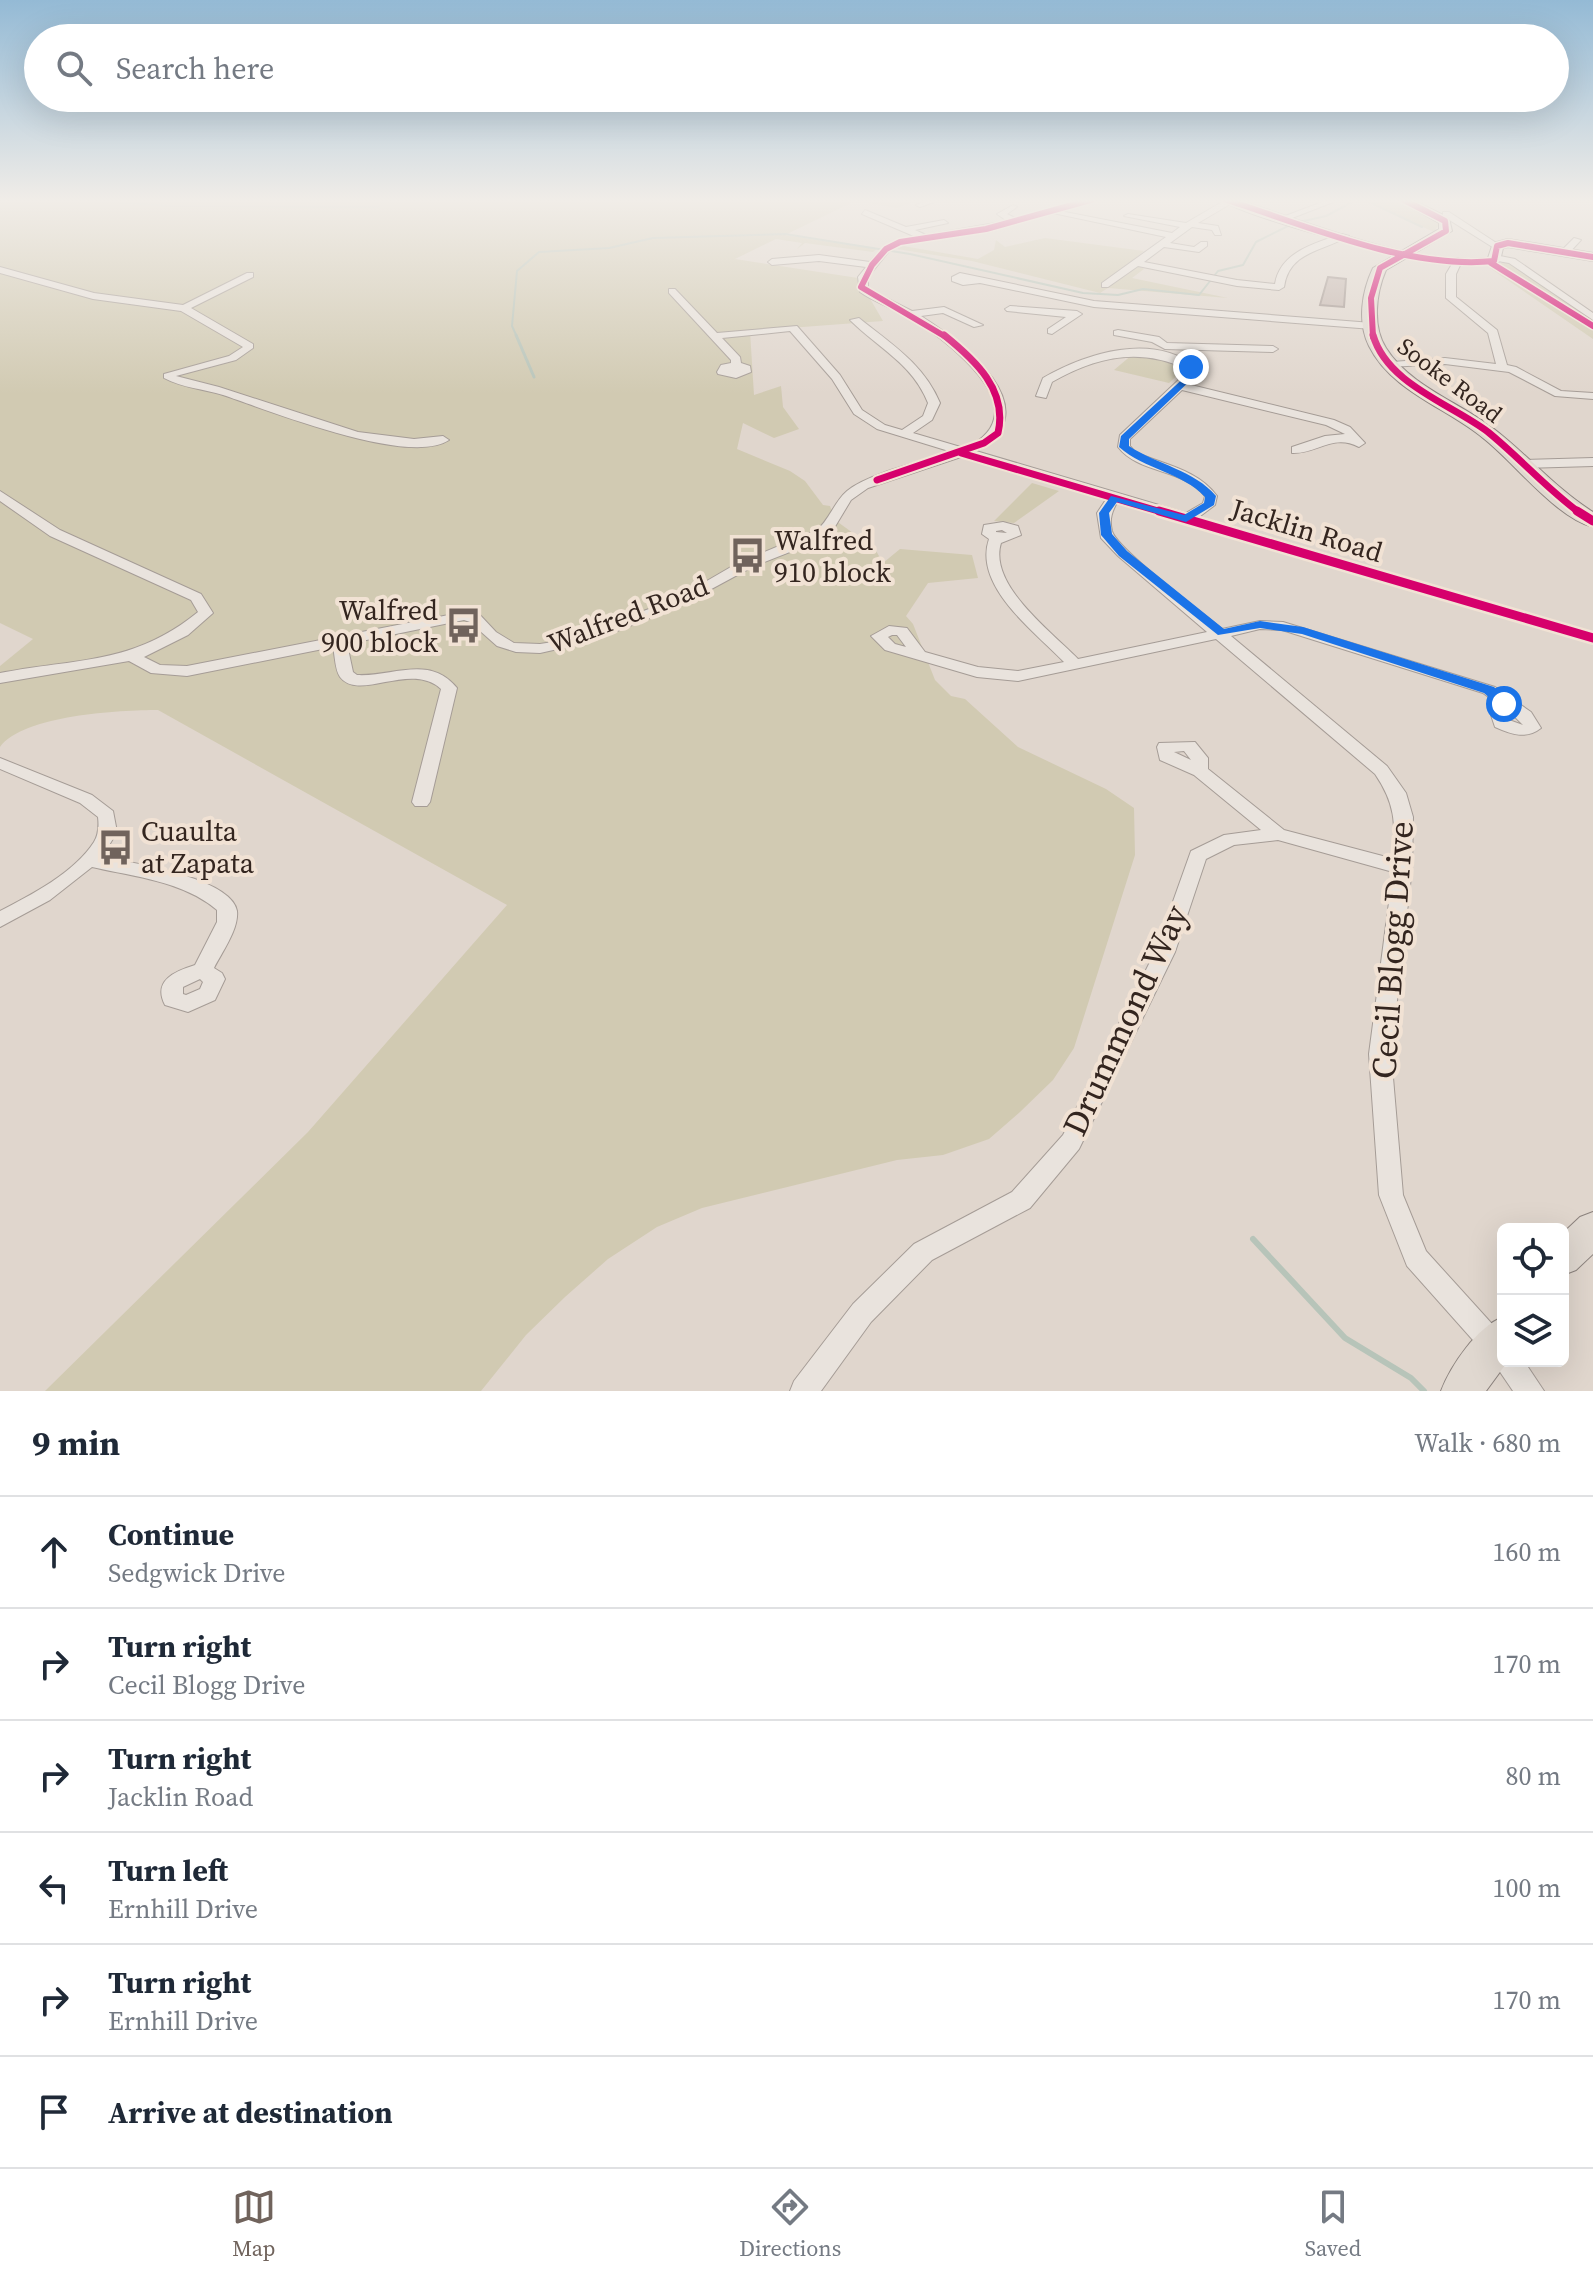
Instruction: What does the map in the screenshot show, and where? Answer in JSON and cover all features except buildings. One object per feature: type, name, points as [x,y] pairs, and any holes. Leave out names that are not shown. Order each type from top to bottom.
[{"type":"main road","name":"Sooke Road","points":[[1385,264],[1373,283],[1372,326],[1378,349],[1392,365],[1488,433],[1569,507],[1593,521]]},
{"type":"main road","points":[[1569,1252],[1593,1229]]},
{"type":"main road","points":[[1461,1391],[1497,1355]]},
{"type":"street","points":[[863,264],[872,265]]},
{"type":"street","points":[[1105,285],[1136,264]]},
{"type":"street","points":[[1142,264],[1237,283],[1279,287],[1288,264]]},
{"type":"street","points":[[1456,264],[1451,274],[1451,298],[1493,332],[1502,367]]},
{"type":"street","points":[[1516,264],[1593,317]]},
{"type":"street","name":"Walfred Road","points":[[132,656],[157,670],[187,671],[464,616],[475,618],[494,641],[510,647],[552,648],[692,595],[746,564],[811,539],[835,520],[838,506],[847,494],[864,485],[961,453],[998,433],[1002,420],[1000,405],[988,380],[972,360],[912,314],[863,290],[863,277],[872,265]]},
{"type":"street","points":[[0,270],[93,296],[184,308],[249,346],[235,357],[180,368],[168,376],[174,380],[215,389],[248,402],[381,440],[420,444],[443,440]]},
{"type":"street","points":[[184,308],[250,275]]},
{"type":"street","points":[[981,280],[1091,304],[1109,302],[1137,308],[1372,326]]},
{"type":"street","points":[[672,291],[736,359],[736,365]]},
{"type":"street","points":[[1052,331],[1091,304]]},
{"type":"street","points":[[1010,309],[1075,315]]},
{"type":"street","points":[[912,314],[944,310],[978,325]]},
{"type":"street","points":[[855,320],[913,368],[932,395],[934,403],[928,418],[903,434]]},
{"type":"street","name":"Jacklin Road","points":[[714,336],[793,328],[836,377],[858,412],[903,434],[1593,638]]},
{"type":"street","points":[[1118,333],[1155,339],[1160,350],[1191,367],[1193,373],[1181,386],[1124,438],[1124,447],[1131,455],[1196,480],[1206,489],[1211,496],[1209,505],[1186,519]]},
{"type":"street","points":[[1042,396],[1047,380],[1082,360],[1160,350],[1273,349]]},
{"type":"street","points":[[1392,365],[1445,361],[1502,367],[1522,371],[1559,394],[1593,396]]},
{"type":"street","points":[[1181,386],[1308,415],[1346,429],[1356,440],[1325,440],[1296,450]]},
{"type":"street","points":[[1522,464],[1593,462]]},
{"type":"street","points":[[0,495],[55,533],[196,597],[206,613],[181,637],[132,656],[97,666],[37,670],[0,678]]},
{"type":"street","name":"Cecil Blogg Drive","points":[[1114,498],[1104,513],[1106,535],[1123,553],[1222,633],[1381,770],[1397,793],[1404,817],[1403,868],[1380,1054],[1391,1195],[1416,1258],[1497,1345]]},
{"type":"street","points":[[996,538],[989,553],[994,577],[1075,664]]},
{"type":"street","points":[[918,652],[977,672],[1018,676],[1260,625],[1303,630],[1489,690],[1504,704]]},
{"type":"street","points":[[339,640],[346,674],[353,680],[416,672],[433,676],[449,688],[421,802]]},
{"type":"street","points":[[0,763],[86,799],[107,815],[107,836],[89,860],[56,888],[0,920]]},
{"type":"street","points":[[1200,771],[1278,834],[1403,868]]},
{"type":"street","name":"Drummond Way","points":[[804,1391],[862,1313],[923,1252],[1021,1200],[1071,1142],[1165,952],[1198,855],[1230,839],[1278,834]]},
{"type":"street","points":[[89,860],[178,882],[218,898],[227,908],[227,922],[202,971]]},
{"type":"street","name":"Cecil Blogg Drive","points":[[1514,1367],[1530,1391]]},
{"type":"shaded area","points":[[0,264],[767,264],[858,278],[883,321],[750,331],[754,395],[781,386],[783,407],[799,429],[774,438],[743,423],[737,449],[790,471],[805,481],[823,505],[830,506],[835,520],[875,549],[883,563],[900,549],[972,555],[978,578],[928,583],[906,616],[913,624],[935,680],[951,696],[965,699],[1018,747],[1106,789],[1134,808],[1135,855],[1074,1048],[1053,1080],[989,1139],[943,1155],[897,1160],[702,1208],[657,1227],[608,1259],[565,1297],[526,1335],[481,1391],[45,1391],[308,1132],[507,905],[158,710],[97,713],[50,721],[12,736],[0,747],[0,666],[33,639],[0,623]]},
{"type":"shaded area","points":[[984,264],[1136,264],[1144,269],[1132,278],[1228,298],[1108,288],[1100,293]]},
{"type":"shaded area","points":[[1500,264],[1514,264],[1593,317],[1593,339],[1490,268]]},
{"type":"shaded area","points":[[1133,354],[1156,358],[1184,369],[1169,383],[1114,370]]},
{"type":"shaded area","points":[[1032,483],[1059,491],[1014,523],[994,521]]},
{"type":"waterway","points":[[517,337],[512,326],[517,271],[525,264]]},
{"type":"waterway","points":[[954,264],[1083,293],[1118,295],[1143,289],[1199,295],[1218,271],[1244,264]]},
{"type":"waterway","points":[[516,335],[534,377]]},
{"type":"waterway","points":[[1253,1239],[1345,1338],[1411,1378],[1424,1391]]},
{"type":"cycle path","points":[[873,264],[863,277],[861,287],[866,293],[926,322],[960,348],[989,381],[998,398],[1002,416],[998,433],[984,443],[877,480]]},
{"type":"cycle path","points":[[1387,264],[1380,268],[1376,277],[1370,321],[1379,350],[1389,363],[1429,395],[1486,431],[1564,501],[1593,521]]},
{"type":"cycle path","points":[[1492,264],[1593,326]]},
{"type":"cycle path","points":[[961,453],[1593,638]]},
{"type":"place","name":"Walfred 910 block","points":[[748,556]]},
{"type":"place","name":"Walfred 900 block","points":[[464,626]]},
{"type":"place","name":"Cuaulta at Zapata","points":[[115,847]]},
{"type":"route","points":[[1191,367],[1193,373],[1124,438],[1124,447],[1131,455],[1148,463],[1196,480],[1211,496],[1209,505],[1186,519],[1114,498],[1104,513],[1106,535],[1123,553],[1222,633],[1260,625],[1303,630],[1489,690],[1504,704]]}]
